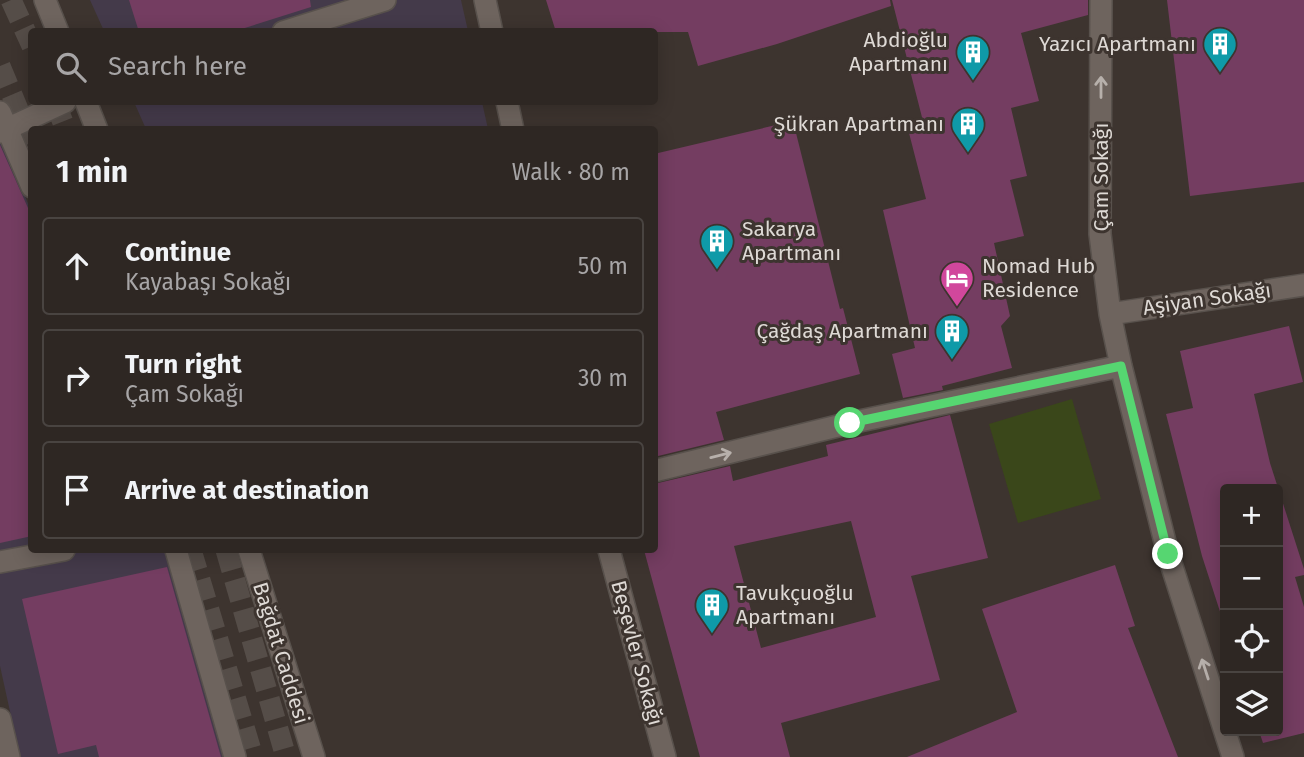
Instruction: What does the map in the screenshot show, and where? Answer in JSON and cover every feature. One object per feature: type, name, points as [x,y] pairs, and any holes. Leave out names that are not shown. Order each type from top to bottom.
[{"type":"street","points":[[45,0],[56,28]]},
{"type":"street","points":[[296,28],[385,0]]},
{"type":"street","points":[[485,0],[491,28]]},
{"type":"street","name":"Çam Sokağı","points":[[1101,0],[1100,234],[1110,313],[1168,554],[1233,757]]},
{"type":"street","points":[[28,178],[3,124],[57,105]]},
{"type":"street","points":[[87,105],[95,126]]},
{"type":"street","points":[[508,105],[512,126]]},
{"type":"street","name":"Aşiyan Sokağı","points":[[1110,313],[1304,285]]},
{"type":"street","points":[[658,470],[850,423],[1121,366]]},
{"type":"street","points":[[0,562],[48,553]]},
{"type":"street","points":[[177,553],[235,757]]},
{"type":"street","name":"Bağdat Caddesi","points":[[250,553],[314,757]]},
{"type":"street","name":"Beşevler Sokağı","points":[[610,553],[665,757]]},
{"type":"street","points":[[0,719],[9,757]]},
{"type":"shaded area","points":[[90,0],[461,0],[467,28],[103,28]]},
{"type":"shaded area","points":[[135,105],[483,105],[487,126],[145,126]]},
{"type":"shaded area","points":[[0,135],[28,204],[28,553],[165,553],[226,757],[20,757],[0,666]]},
{"type":"green space","points":[[1072,399],[1101,499],[1018,523],[989,424]]},
{"type":"building","points":[[129,0],[310,0],[311,7],[245,28],[138,28]]},
{"type":"building","points":[[546,0],[890,0],[891,6],[777,44],[698,66],[688,32],[658,32],[658,28],[555,28]]},
{"type":"building","points":[[892,0],[1088,0],[1088,15],[1021,33],[1039,101],[1011,108],[1027,176],[1010,180],[1024,236],[994,243],[1010,316],[1001,326],[1012,368],[942,386],[943,390],[903,398],[892,354],[915,348],[883,210],[926,199],[909,133],[925,129]]},
{"type":"building","points":[[1167,0],[1304,0],[1304,182],[1190,196]]},
{"type":"building","points":[[793,121],[840,309],[843,308],[860,374],[716,412],[724,440],[658,456],[658,153]]},
{"type":"building","points":[[0,145],[28,208],[28,537],[0,543]]},
{"type":"building","points":[[1289,326],[1303,382],[1254,394],[1277,484],[1220,484],[1220,612],[1202,556],[1166,414],[1193,408],[1180,351]]},
{"type":"building","points":[[950,415],[988,558],[911,576],[940,680],[781,723],[790,757],[700,757],[645,553],[658,553],[658,483],[730,466],[733,481],[828,456],[826,445]],"holes":[[[851,521],[876,617],[761,648],[734,546]]]},
{"type":"building","points":[[1283,504],[1304,569],[1304,575],[1295,577],[1304,607],[1304,733],[1263,743],[1261,736],[1283,736]]},
{"type":"building","points":[[1115,565],[1135,626],[1128,628],[1178,757],[907,757],[1017,712],[982,609]]},
{"type":"building","points":[[167,567],[221,757],[99,757],[96,745],[58,754],[22,599]]},
{"type":"tunnel","points":[[11,0],[28,37]]},
{"type":"tunnel","points":[[0,66],[28,133]]},
{"type":"tunnel","points":[[56,105],[64,126]]},
{"type":"tunnel","points":[[192,553],[253,757]]},
{"type":"tunnel","points":[[227,553],[286,757]]},
{"type":"place","name":"Yazıcı Apartmanı","points":[[1220,74]]},
{"type":"place","name":"Abdioğlu Apartmanı","points":[[973,82]]},
{"type":"place","name":"Şükran Apartmanı","points":[[968,154]]},
{"type":"place","name":"Sakarya Apartmanı","points":[[717,271]]},
{"type":"place","name":"Nomad Hub Residence","points":[[957,308]]},
{"type":"place","name":"Çağdaş Apartmanı","points":[[952,361]]},
{"type":"place","name":"Tavukçuoğlu Apartmanı","points":[[712,635]]},
{"type":"route","points":[[850,423],[1121,366],[1168,554]]}]
